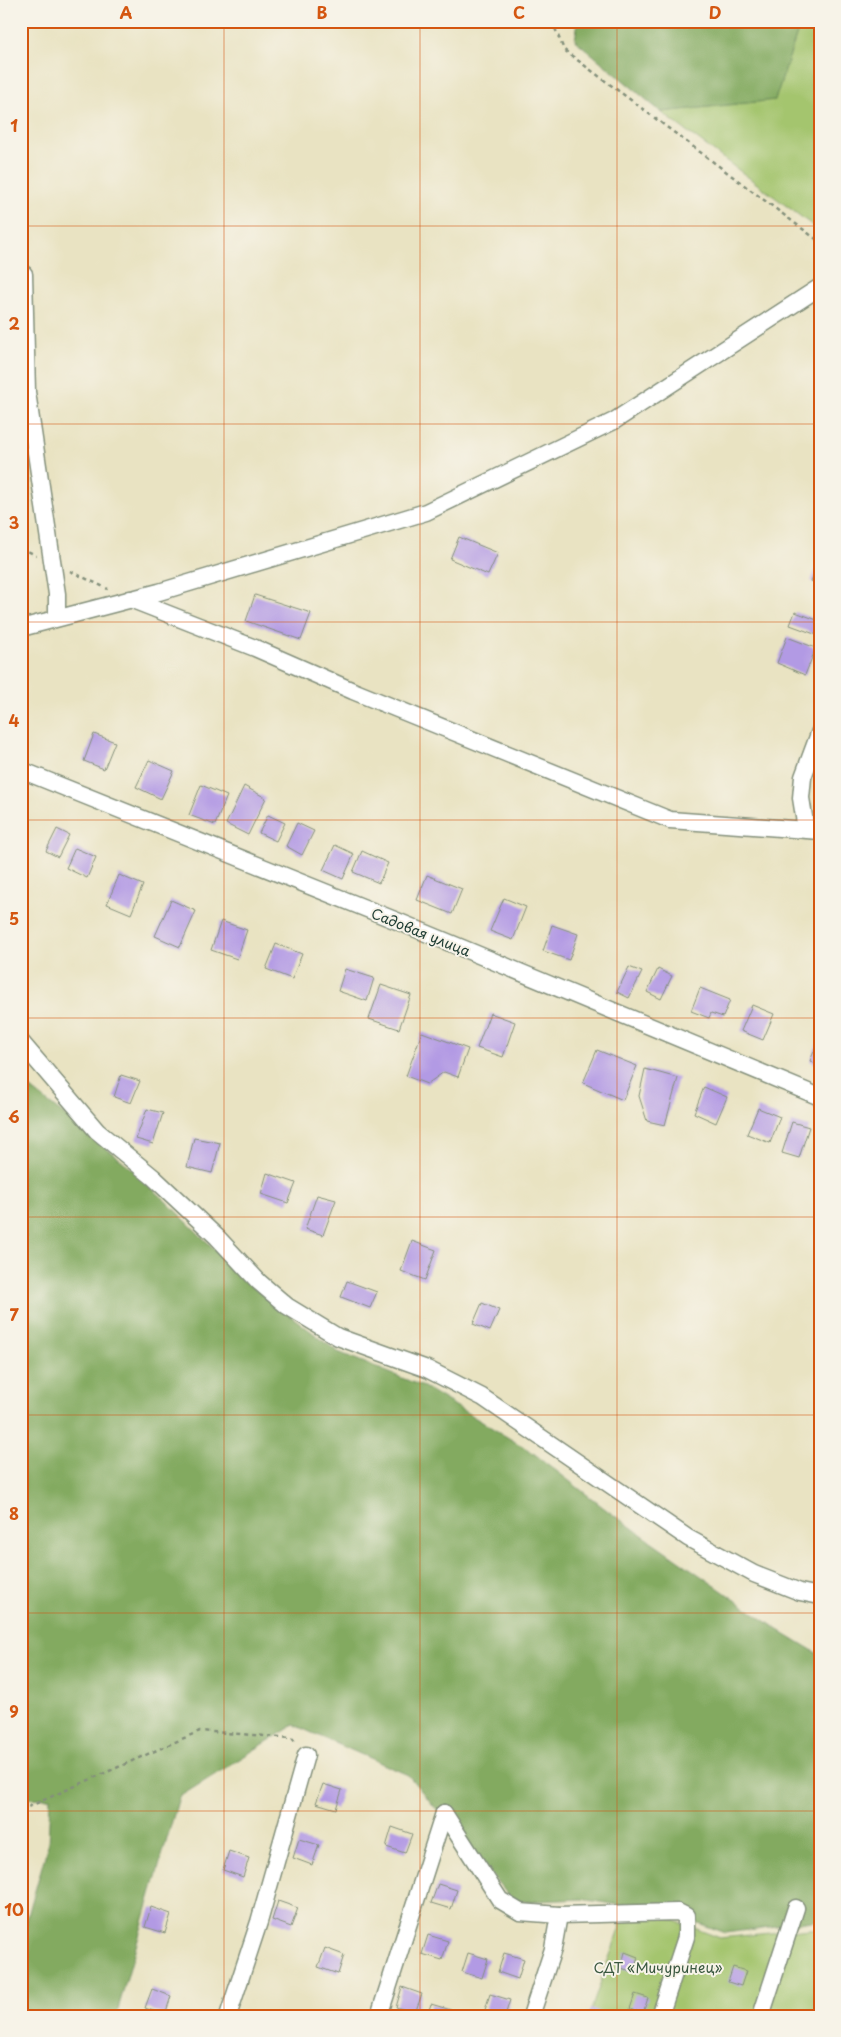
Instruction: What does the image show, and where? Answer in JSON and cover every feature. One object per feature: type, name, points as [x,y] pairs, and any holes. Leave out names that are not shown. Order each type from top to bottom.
[{"type":"street","points":[[24,274],[27,392],[57,594],[56,618]]},
{"type":"street","points":[[21,628],[159,592],[426,512],[614,420],[820,287]]},
{"type":"street","points":[[130,599],[670,820],[813,830],[801,798],[802,777],[820,731]]},
{"type":"street","name":"Садовая улица","points":[[21,770],[388,917],[820,1097]]},
{"type":"street","points":[[21,1042],[97,1131],[153,1177],[217,1237],[259,1282],[287,1306],[338,1336],[427,1370],[482,1397],[688,1538],[754,1574],[800,1592],[820,1596]]},
{"type":"street","points":[[228,2016],[259,1922],[306,1755]]},
{"type":"street","points":[[379,2016],[444,1813],[500,1900],[520,1912],[559,1915],[678,1912],[686,1916],[686,1937],[660,2016]]},
{"type":"street","points":[[761,2016],[796,1908]]},
{"type":"street","points":[[530,2016],[553,1949],[559,1915]]},
{"type":"path","points":[[552,21],[564,50],[820,242]]},
{"type":"path","points":[[21,548],[130,599]]},
{"type":"path","points":[[21,1810],[200,1731],[292,1738],[306,1755]]},
{"type":"green space","points":[[578,21],[801,21],[775,100],[661,112],[575,40]]},
{"type":"green space","points":[[801,21],[820,21],[820,231],[661,112],[775,100]]},
{"type":"green space","points":[[21,1081],[135,1171],[253,1287],[338,1352],[424,1387],[532,1452],[608,1511],[777,1629],[820,1655],[820,1920],[726,1933],[673,1914],[582,1899],[514,1902],[408,1775],[294,1725],[179,1797],[116,2016],[21,2016],[21,1940],[48,1845],[50,1798],[21,1799]]},
{"type":"green space","name":"СДТ «Мичуринец»","points":[[625,1912],[668,1918],[720,1938],[820,1928],[820,2016],[589,2016]]},
{"type":"building","points":[[459,537],[498,553],[488,575],[450,559]]},
{"type":"building","points":[[820,559],[820,585],[811,581]]},
{"type":"building","points":[[255,595],[311,613],[301,640],[246,621]]},
{"type":"building","points":[[795,612],[820,621],[820,636],[790,625]]},
{"type":"building","points":[[787,637],[816,648],[805,675],[777,663]]},
{"type":"building","points":[[94,734],[115,742],[104,769],[84,761]]},
{"type":"building","points":[[149,760],[174,771],[161,799],[136,787]]},
{"type":"building","points":[[201,785],[227,796],[215,825],[189,815]]},
{"type":"building","points":[[244,786],[266,798],[248,835],[226,824]]},
{"type":"building","points":[[268,815],[285,823],[276,841],[259,833]]},
{"type":"building","points":[[297,823],[314,831],[302,855],[286,846]]},
{"type":"building","points":[[57,829],[69,835],[58,857],[46,851]]},
{"type":"building","points":[[335,845],[354,854],[343,879],[323,870]]},
{"type":"building","points":[[75,848],[96,857],[87,878],[66,868]]},
{"type":"building","points":[[362,851],[388,863],[379,883],[353,872]]},
{"type":"building","points":[[119,875],[143,885],[131,914],[107,904]]},
{"type":"building","points":[[427,875],[462,889],[452,914],[417,900]]},
{"type":"building","points":[[504,898],[526,907],[513,940],[490,931]]},
{"type":"building","points":[[171,900],[196,911],[180,947],[155,936]]},
{"type":"building","points":[[221,921],[247,930],[237,959],[211,950]]},
{"type":"building","points":[[552,925],[578,934],[569,960],[543,951]]},
{"type":"building","points":[[276,944],[302,954],[292,979],[266,969]]},
{"type":"building","points":[[629,967],[642,972],[629,998],[617,992]]},
{"type":"building","points":[[345,969],[374,978],[367,1001],[338,991]]},
{"type":"building","points":[[658,969],[672,976],[661,999],[647,992]]},
{"type":"building","points":[[381,985],[411,995],[399,1029],[369,1019]]},
{"type":"building","points":[[700,988],[730,1000],[723,1017],[711,1013],[709,1018],[691,1011]]},
{"type":"building","points":[[752,1005],[774,1014],[763,1040],[741,1031]]},
{"type":"building","points":[[490,1013],[515,1022],[503,1057],[477,1048]]},
{"type":"building","points":[[422,1032],[468,1049],[458,1077],[444,1072],[427,1084],[406,1076]]},
{"type":"building","points":[[820,1037],[820,1066],[810,1061]]},
{"type":"building","points":[[597,1050],[637,1066],[623,1100],[583,1083]]},
{"type":"building","points":[[645,1069],[678,1078],[665,1125],[647,1121],[639,1096]]},
{"type":"building","points":[[121,1075],[140,1081],[131,1103],[114,1097]]},
{"type":"building","points":[[704,1087],[727,1097],[716,1123],[694,1113]]},
{"type":"building","points":[[758,1108],[780,1117],[770,1143],[747,1134]]},
{"type":"building","points":[[147,1109],[163,1113],[153,1144],[136,1139]]},
{"type":"building","points":[[792,1122],[809,1127],[799,1158],[782,1153]]},
{"type":"building","points":[[194,1138],[220,1143],[212,1173],[187,1167]]},
{"type":"building","points":[[267,1173],[296,1183],[288,1203],[261,1194]]},
{"type":"building","points":[[317,1195],[336,1200],[323,1235],[305,1229]]},
{"type":"building","points":[[412,1241],[436,1250],[425,1280],[401,1271]]},
{"type":"building","points":[[347,1281],[377,1292],[370,1308],[341,1297]]},
{"type":"building","points":[[482,1303],[499,1310],[490,1331],[473,1324]]},
{"type":"building","points":[[323,1784],[342,1790],[336,1809],[316,1803]]},
{"type":"building","points":[[392,1827],[412,1834],[405,1853],[386,1847]]},
{"type":"building","points":[[299,1839],[319,1845],[312,1865],[293,1858]]},
{"type":"building","points":[[229,1851],[249,1858],[243,1877],[223,1870]]},
{"type":"building","points":[[438,1884],[457,1890],[451,1909],[431,1903]]},
{"type":"building","points":[[278,1901],[298,1908],[291,1927],[272,1920]]},
{"type":"building","points":[[151,1907],[171,1914],[165,1933],[145,1927]]},
{"type":"building","points":[[428,1935],[448,1941],[442,1960],[422,1954]]},
{"type":"building","points":[[325,1948],[344,1955],[338,1974],[318,1967]]},
{"type":"building","points":[[625,1952],[638,1957],[634,1972],[621,1968]]},
{"type":"building","points":[[468,1953],[488,1959],[482,1978],[462,1972]]},
{"type":"building","points":[[504,1953],[524,1959],[518,1979],[498,1972]]},
{"type":"building","points":[[733,1967],[746,1971],[741,1986],[728,1982]]},
{"type":"building","points":[[402,1987],[422,1994],[415,2013],[396,2007]]},
{"type":"building","points":[[152,1989],[171,1996],[165,2015],[145,2008]]},
{"type":"building","points":[[490,1994],[510,2000],[505,2016],[492,2016],[484,2013]]},
{"type":"building","points":[[635,1994],[648,1998],[643,2013],[630,2009]]},
{"type":"building","points":[[431,2004],[451,2010],[449,2016],[427,2016]]},
{"type":"building","points":[[590,2009],[603,2013],[603,2016],[588,2016]]}]
